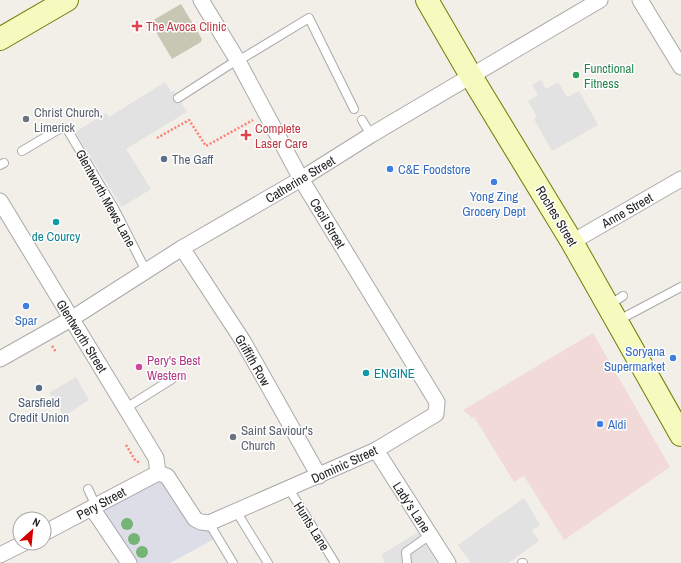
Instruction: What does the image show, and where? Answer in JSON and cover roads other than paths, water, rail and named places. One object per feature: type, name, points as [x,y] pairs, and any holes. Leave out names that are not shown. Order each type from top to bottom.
[{"type":"main road","points":[[0,40],[67,0]]},
{"type":"main road","name":"Roches Street","points":[[427,0],[471,76],[572,242],[616,307],[681,435]]},
{"type":"street","name":"Cecil Street","points":[[201,0],[237,61],[301,179],[437,402]]},
{"type":"street","name":"Catherine Street","points":[[1,356],[71,319],[182,248],[301,179],[371,135],[600,0]]},
{"type":"street","points":[[640,0],[681,67]]},
{"type":"street","name":"Anne Street","points":[[572,242],[681,179]]},
{"type":"street","name":"Glentworth Street","points":[[0,201],[156,458],[158,473]]},
{"type":"street","name":"Griffith Row","points":[[182,248],[243,341],[319,476]]},
{"type":"street","name":"Dominic Street","points":[[209,522],[289,489],[376,450],[436,414],[437,402]]},
{"type":"street","name":"Lady’s Lane","points":[[376,450],[448,563]]},
{"type":"street","points":[[158,473],[167,476],[195,519],[201,522],[209,522]]},
{"type":"street","name":"Pery Street","points":[[52,529],[158,473]]},
{"type":"street","points":[[94,507],[129,563]]},
{"type":"street","points":[[0,555],[12,549]]},
{"type":"lane","points":[[178,98],[308,18],[354,109]]},
{"type":"lane","points":[[362,120],[371,135]]},
{"type":"lane","name":"Glentworth Mews Lane","points":[[22,151],[61,128],[67,129],[115,210],[146,270]]},
{"type":"lane","points":[[616,307],[681,287]]},
{"type":"lane","points":[[126,408],[172,379]]},
{"type":"lane","points":[[88,489],[94,507]]},
{"type":"lane","name":"Hunts Lane","points":[[289,489],[335,563]]},
{"type":"lane","points":[[236,511],[268,563]]},
{"type":"lane","points":[[209,522],[233,563]]},
{"type":"lane","points":[[407,563],[406,552],[430,535]]},
{"type":"place","name":"The Avoca Clinic","points":[[137,26]]},
{"type":"place","name":"Functional Fitness","points":[[576,75]]},
{"type":"place","name":"Christ Church, Limerick","points":[[26,119]]},
{"type":"place","name":"Complete Laser Care","points":[[246,135]]},
{"type":"place","name":"The Gaff","points":[[164,159]]},
{"type":"place","name":"C&E Foodstore","points":[[390,169]]},
{"type":"place","name":"Yong Zing Grocery Dept","points":[[494,182]]},
{"type":"place","name":"de Courcy","points":[[56,222]]},
{"type":"place","name":"Spar","points":[[26,306]]},
{"type":"place","name":"Soryana Supermarket","points":[[673,358]]},
{"type":"place","name":"Pery's Best Western","points":[[139,367]]},
{"type":"place","name":"ENGINE","points":[[366,373]]},
{"type":"place","name":"Sarsfield Credit Union","points":[[39,388]]},
{"type":"place","name":"Aldi","points":[[600,424]]},
{"type":"place","name":"Saint Saviour's Church","points":[[233,437]]}]
